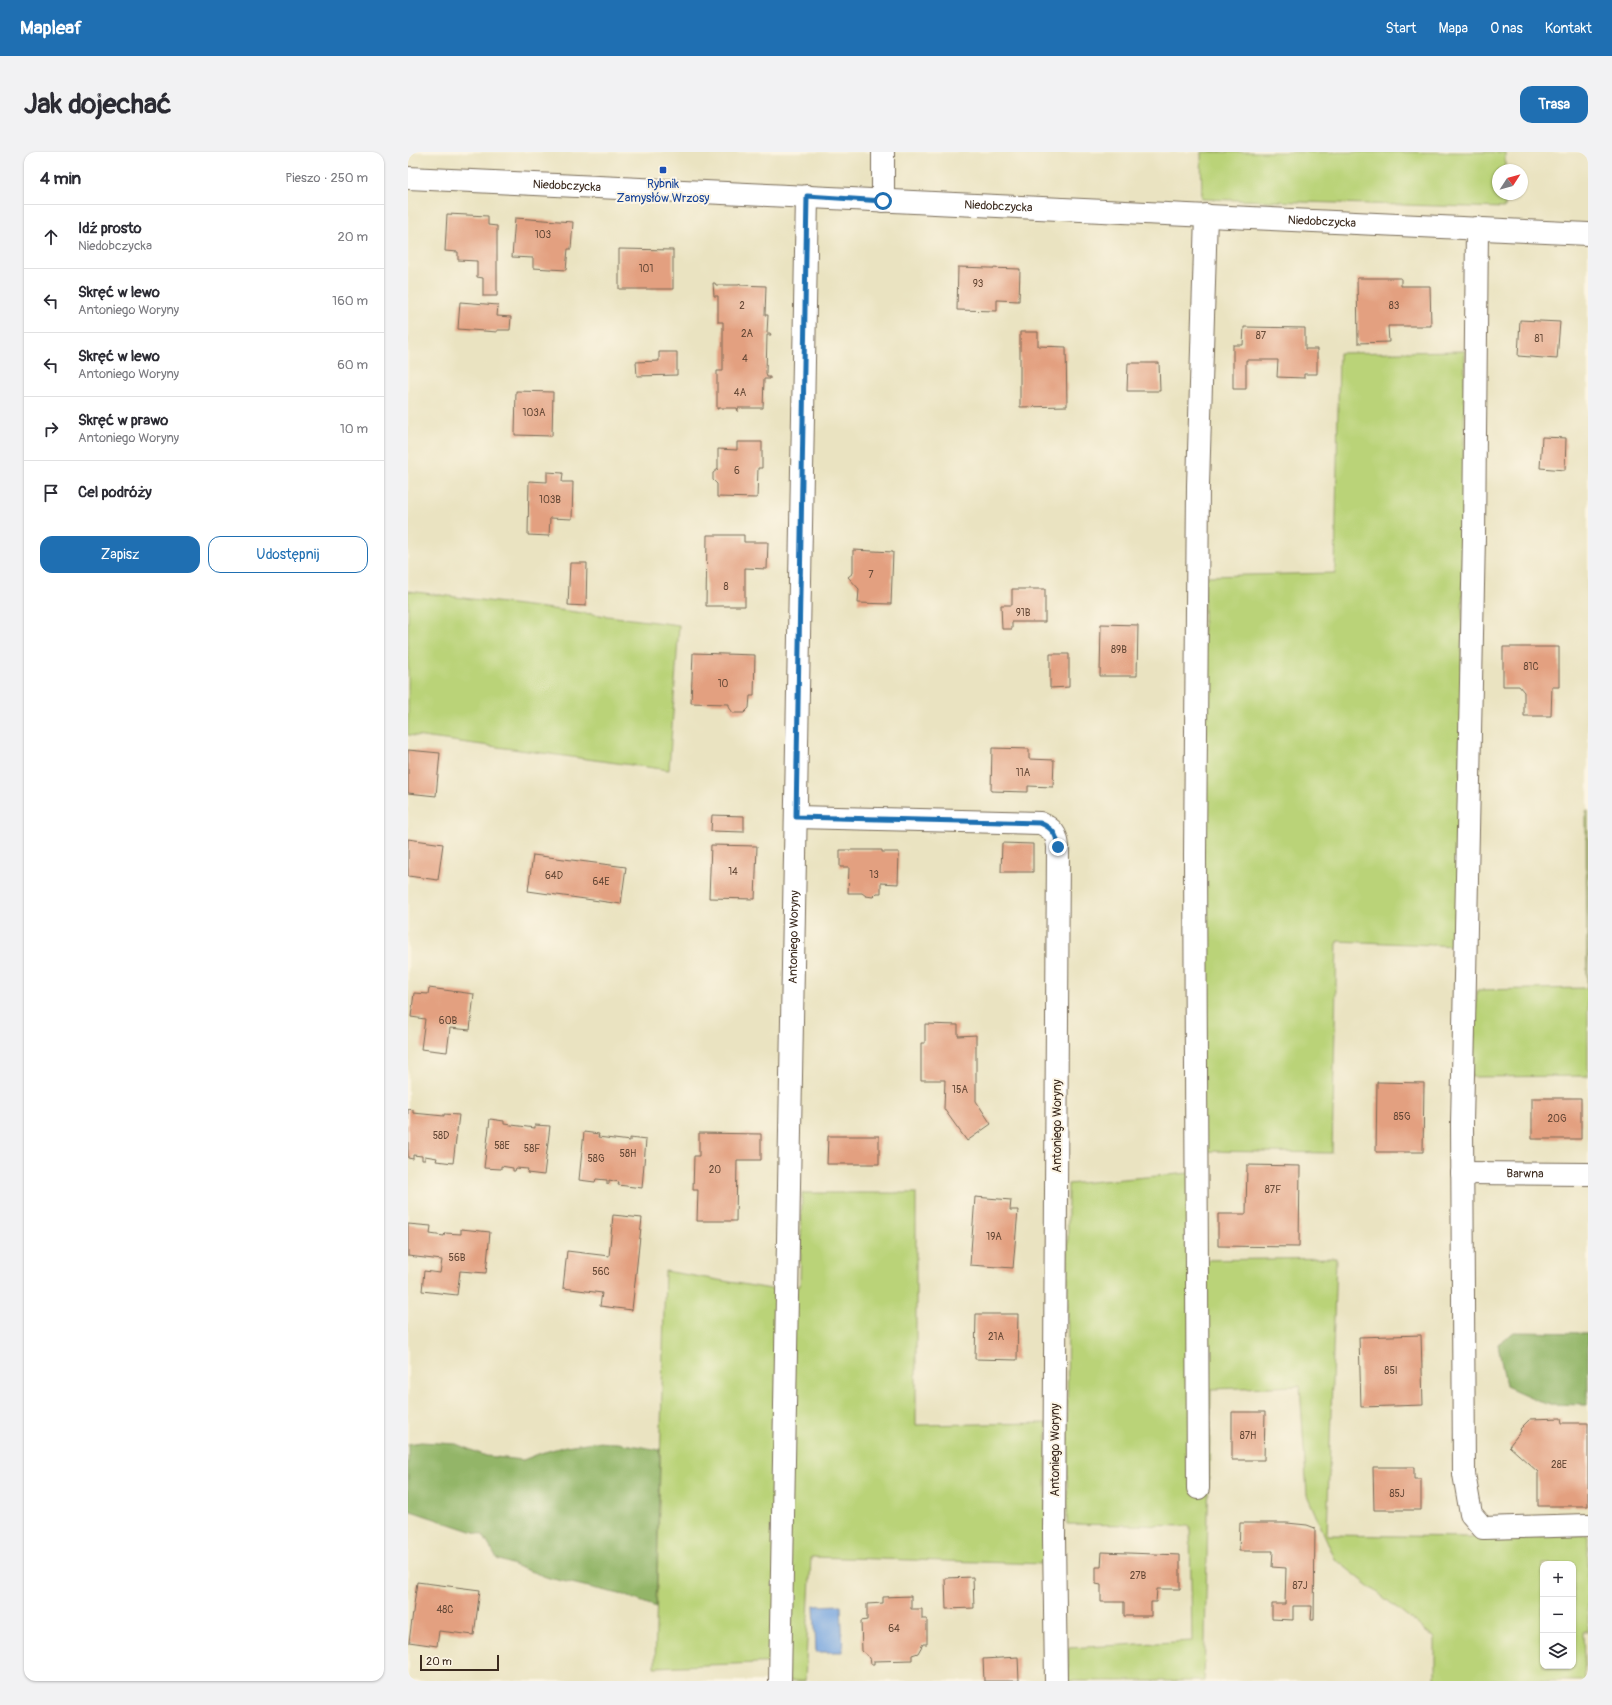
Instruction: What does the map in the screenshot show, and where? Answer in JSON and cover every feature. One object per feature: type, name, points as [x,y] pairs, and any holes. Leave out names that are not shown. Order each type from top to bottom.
[{"type":"street","points":[[883,152],[883,201]]},
{"type":"street","name":"Niedobczycka","points":[[408,178],[1588,234]]},
{"type":"street","name":"Antoniego Woryny","points":[[780,1681],[807,196]]},
{"type":"street","points":[[1198,1488],[1195,848],[1198,485],[1206,215]]},
{"type":"street","points":[[1477,228],[1474,536],[1462,1108],[1464,1474],[1471,1514],[1483,1528],[1588,1525]]},
{"type":"street","name":"Antoniego Woryny","points":[[796,817],[1040,823],[1048,826],[1057,838],[1054,1529],[1056,1681]]},
{"type":"street","name":"Barwna","points":[[1462,1173],[1588,1174]]},
{"type":"green space","points":[[1201,152],[1505,152],[1505,164],[1492,164],[1492,200],[1505,200],[1505,208],[1202,199]]},
{"type":"green space","points":[[1465,351],[1459,946],[1337,941],[1332,1153],[1204,1151],[1202,1260],[1336,1258],[1327,1535],[1468,1537],[1588,1535],[1588,1632],[1583,1632],[1585,1681],[1435,1681],[1435,1638],[1335,1559],[1307,1495],[1300,1386],[1211,1389],[1204,1681],[1068,1681],[1068,1648],[1192,1641],[1190,1526],[1067,1524],[1068,1184],[1190,1173],[1205,576],[1335,573],[1339,353]]},
{"type":"green space","points":[[408,591],[679,625],[669,770],[408,735]]},
{"type":"green space","points":[[1586,811],[1588,811],[1588,1076],[1471,1077],[1477,990],[1587,988]]},
{"type":"green space","points":[[802,1193],[916,1193],[916,1425],[1047,1423],[1045,1564],[811,1557],[805,1681],[786,1681],[784,1662],[655,1667],[665,1271],[771,1289],[800,1286]]},
{"type":"green space","points":[[1514,1332],[1588,1333],[1588,1405],[1546,1404],[1506,1386],[1498,1344]]},
{"type":"green space","points":[[421,1442],[456,1444],[486,1456],[523,1460],[566,1446],[593,1442],[618,1443],[660,1450],[656,1607],[624,1595],[549,1578],[497,1559],[483,1535],[408,1510],[408,1444]]},
{"type":"water","points":[[841,1605],[843,1652],[816,1652],[814,1606]]},
{"type":"building","points":[[447,214],[488,216],[488,225],[497,226],[497,296],[483,296],[483,278],[477,277],[477,261],[458,260],[458,252],[445,251]]},
{"type":"building","points":[[515,218],[573,222],[571,249],[568,249],[566,270],[533,268],[533,258],[512,257]]},
{"type":"building","points":[[619,249],[673,250],[673,289],[619,289]]},
{"type":"building","points":[[958,267],[1020,269],[1019,301],[997,300],[997,311],[957,310]]},
{"type":"building","points":[[1357,278],[1401,278],[1401,286],[1430,286],[1431,326],[1388,326],[1389,342],[1358,343]]},
{"type":"building","points":[[713,283],[716,285],[739,285],[740,283],[740,285],[766,286],[765,315],[768,315],[767,333],[770,333],[771,335],[767,335],[766,373],[767,377],[770,377],[770,379],[764,379],[763,408],[738,408],[738,412],[737,408],[717,409],[717,371],[723,371],[723,322],[718,322],[718,296],[714,296]]},
{"type":"building","points":[[460,302],[498,305],[497,316],[511,317],[510,330],[497,330],[497,332],[458,329]]},
{"type":"building","points":[[1520,320],[1560,322],[1557,359],[1518,356]]},
{"type":"building","points":[[1244,327],[1305,328],[1305,349],[1317,349],[1317,374],[1304,374],[1304,378],[1277,377],[1278,360],[1246,360],[1246,389],[1233,389],[1233,345],[1243,345]]},
{"type":"building","points":[[1020,332],[1038,332],[1038,346],[1066,347],[1067,406],[1020,407]]},
{"type":"building","points":[[659,352],[677,352],[677,375],[637,376],[636,362],[659,361]]},
{"type":"building","points":[[1128,363],[1159,363],[1160,391],[1127,391]]},
{"type":"building","points":[[516,391],[553,392],[552,436],[515,435]]},
{"type":"building","points":[[1542,437],[1566,438],[1565,470],[1540,468]]},
{"type":"building","points":[[737,442],[762,442],[762,468],[758,468],[757,498],[717,497],[717,484],[713,480],[713,473],[718,469],[718,449],[737,450]]},
{"type":"building","points":[[547,472],[563,473],[562,482],[573,482],[572,519],[550,518],[549,536],[528,535],[529,481],[547,482]]},
{"type":"building","points":[[707,535],[744,535],[744,542],[768,542],[767,569],[745,568],[745,606],[706,606]]},
{"type":"building","points":[[853,550],[893,552],[891,604],[858,603],[859,589],[848,577],[853,573]]},
{"type":"building","points":[[570,563],[587,563],[586,606],[568,605]]},
{"type":"building","points":[[1012,589],[1045,589],[1045,622],[1012,622],[1012,629],[1002,629],[1001,605],[1012,605]]},
{"type":"building","points":[[1101,624],[1138,625],[1137,676],[1100,676]]},
{"type":"building","points":[[1503,647],[1559,647],[1559,687],[1552,687],[1551,716],[1524,716],[1524,692],[1519,686],[1503,686]]},
{"type":"building","points":[[693,653],[755,655],[754,696],[750,696],[749,708],[744,713],[733,713],[729,707],[729,704],[691,703]]},
{"type":"building","points":[[1050,654],[1069,654],[1069,687],[1050,688]]},
{"type":"building","points":[[992,748],[1029,749],[1029,759],[1054,760],[1053,787],[1028,786],[1028,792],[991,791]]},
{"type":"building","points":[[408,750],[440,753],[436,796],[408,793]]},
{"type":"building","points":[[712,815],[744,816],[744,832],[711,831]]},
{"type":"building","points":[[408,839],[443,844],[438,880],[408,876]]},
{"type":"building","points":[[1002,843],[1033,844],[1033,872],[1001,872]]},
{"type":"building","points":[[711,845],[757,846],[755,899],[709,898]]},
{"type":"building","points":[[840,850],[882,850],[882,852],[899,852],[898,884],[881,883],[881,893],[877,893],[873,897],[866,896],[862,893],[848,893],[849,867],[840,867]]},
{"type":"building","points":[[533,855],[626,867],[621,904],[528,891]]},
{"type":"building","points":[[429,988],[474,994],[470,1030],[450,1028],[447,1052],[421,1049],[425,1019],[411,1017],[414,993],[428,994]]},
{"type":"building","points":[[925,1024],[958,1025],[958,1036],[976,1035],[976,1101],[991,1124],[967,1141],[944,1109],[945,1080],[921,1080],[921,1043],[925,1043]]},
{"type":"building","points":[[1377,1082],[1424,1083],[1423,1152],[1376,1152]]},
{"type":"building","points":[[1532,1098],[1581,1098],[1581,1139],[1532,1139]]},
{"type":"building","points":[[408,1109],[413,1110],[413,1113],[444,1116],[444,1114],[459,1115],[453,1163],[436,1161],[437,1158],[425,1156],[425,1160],[422,1160],[422,1156],[413,1155],[413,1159],[408,1158]]},
{"type":"building","points":[[490,1119],[504,1121],[504,1124],[535,1128],[535,1125],[550,1126],[544,1175],[527,1173],[528,1169],[516,1168],[515,1171],[513,1171],[513,1168],[501,1166],[501,1169],[484,1168]]},
{"type":"building","points":[[584,1132],[599,1134],[598,1137],[630,1141],[630,1138],[646,1140],[642,1188],[618,1185],[619,1182],[609,1180],[609,1184],[607,1184],[607,1180],[596,1179],[595,1182],[579,1180]]},
{"type":"building","points":[[699,1133],[761,1134],[761,1160],[737,1160],[736,1221],[697,1221],[698,1190],[693,1190],[694,1156],[699,1156]]},
{"type":"building","points":[[828,1136],[879,1136],[879,1164],[827,1164]]},
{"type":"building","points":[[1247,1165],[1300,1166],[1299,1247],[1218,1246],[1218,1214],[1246,1214]]},
{"type":"building","points":[[975,1197],[1011,1200],[1010,1210],[1018,1210],[1013,1268],[970,1265]]},
{"type":"building","points":[[613,1215],[642,1218],[632,1310],[600,1306],[602,1293],[563,1288],[567,1251],[609,1256]]},
{"type":"building","points":[[408,1224],[431,1226],[430,1234],[444,1236],[445,1233],[461,1234],[461,1229],[490,1232],[486,1273],[460,1271],[457,1295],[422,1291],[424,1271],[440,1273],[442,1260],[408,1256]]},
{"type":"building","points":[[976,1314],[1018,1314],[1017,1360],[975,1359]]},
{"type":"building","points":[[1421,1335],[1423,1405],[1361,1407],[1359,1337]]},
{"type":"building","points":[[1232,1412],[1265,1412],[1264,1460],[1232,1460]]},
{"type":"building","points":[[1561,1418],[1562,1423],[1588,1423],[1588,1506],[1538,1506],[1538,1472],[1509,1446],[1521,1431],[1520,1429],[1530,1419]]},
{"type":"building","points":[[1373,1467],[1414,1467],[1414,1479],[1421,1479],[1421,1510],[1374,1510]]},
{"type":"building","points":[[1240,1523],[1287,1523],[1307,1525],[1315,1528],[1314,1620],[1311,1620],[1312,1606],[1293,1606],[1293,1620],[1272,1619],[1272,1604],[1285,1604],[1286,1568],[1272,1567],[1273,1551],[1239,1551]]},
{"type":"building","points":[[1102,1552],[1180,1555],[1180,1589],[1157,1589],[1156,1602],[1151,1602],[1151,1616],[1124,1616],[1124,1602],[1101,1602],[1101,1585],[1096,1584],[1096,1567],[1101,1567]]},
{"type":"building","points":[[973,1577],[974,1608],[946,1609],[945,1578]]},
{"type":"building","points":[[417,1582],[480,1590],[474,1635],[439,1631],[437,1646],[409,1642]]},
{"type":"building","points":[[911,1596],[911,1609],[922,1609],[922,1619],[927,1619],[927,1644],[923,1644],[918,1653],[912,1655],[912,1660],[874,1661],[874,1664],[871,1664],[870,1658],[862,1651],[861,1621],[867,1620],[867,1604],[883,1603],[883,1597]]},
{"type":"building","points":[[1018,1657],[1019,1681],[984,1681],[983,1659]]},
{"type":"place","name":"Rybnik Zamysłów Wrzosy","points":[[663,170]]},
{"type":"route","points":[[883,201],[807,196],[796,817],[1040,823],[1048,826],[1053,831],[1057,838],[1058,847]]}]
